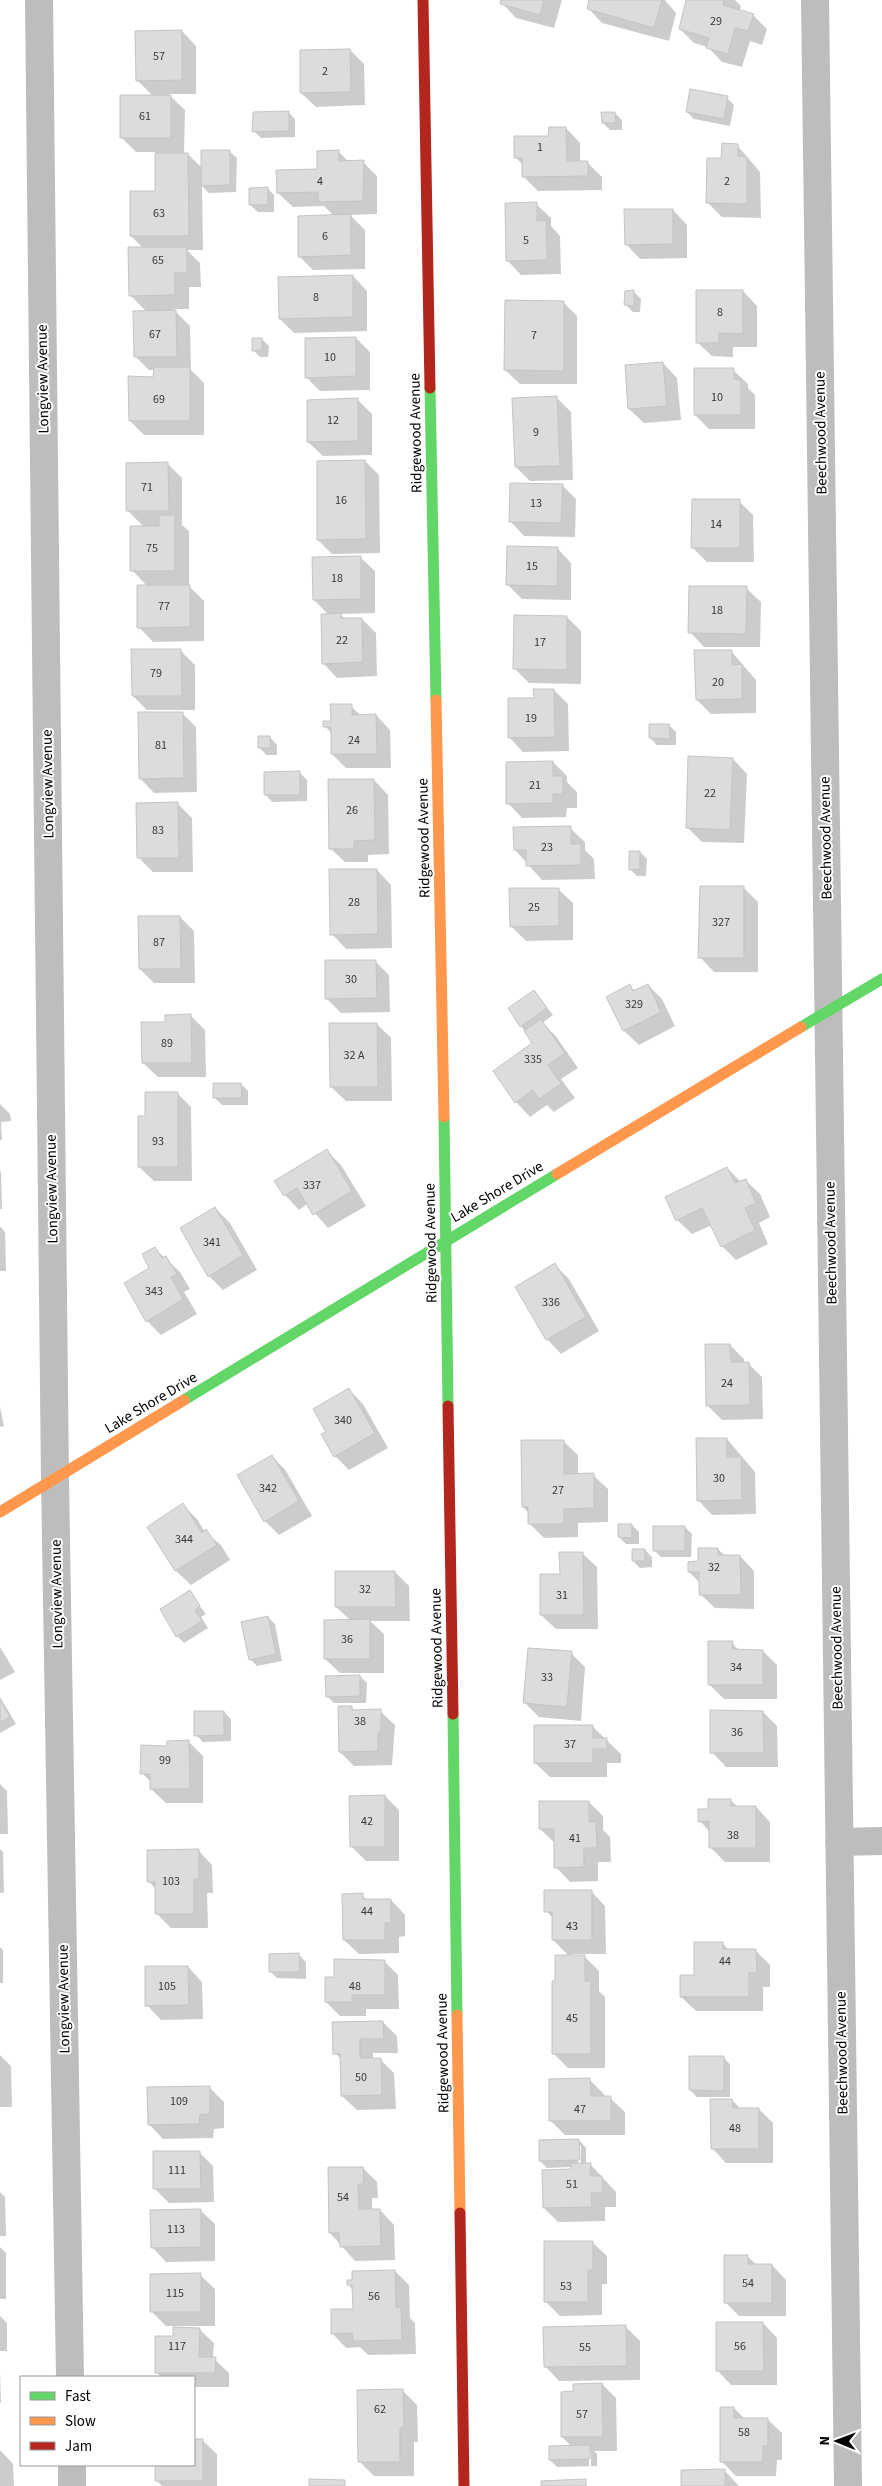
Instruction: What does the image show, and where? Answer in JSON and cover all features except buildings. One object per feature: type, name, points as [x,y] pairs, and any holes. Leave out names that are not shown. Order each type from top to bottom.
[{"type":"street","name":"Longview Avenue","points":[[39,0],[55,1480],[70,2376]]},
{"type":"street","name":"Ridgewood Avenue","points":[[423,0],[446,1240],[464,2486]]},
{"type":"street","name":"Beechwood Avenue","points":[[815,0],[848,2486]]},
{"type":"street","name":"Lake Shore Drive","points":[[0,1512],[446,1240],[882,979]]},
{"type":"street","points":[[839,1842],[882,1841]]},
{"type":"street","points":[[72,2466],[72,2486]]},
{"type":"traffic: fast","points":[[430,388],[436,700]]},
{"type":"traffic: fast","points":[[801,1027],[882,979]]},
{"type":"traffic: fast","points":[[444,1117],[448,1406]]},
{"type":"traffic: fast","points":[[184,1400],[557,1174]]},
{"type":"traffic: fast","points":[[453,1714],[457,2015]]},
{"type":"traffic: slow","points":[[436,700],[444,1117]]},
{"type":"traffic: slow","points":[[557,1174],[801,1027]]},
{"type":"traffic: slow","points":[[0,1512],[184,1400]]},
{"type":"traffic: slow","points":[[457,2015],[460,2213]]},
{"type":"traffic: jam","points":[[423,0],[430,388]]},
{"type":"traffic: jam","points":[[448,1406],[453,1714]]},
{"type":"traffic: jam","points":[[460,2213],[464,2486]]}]
